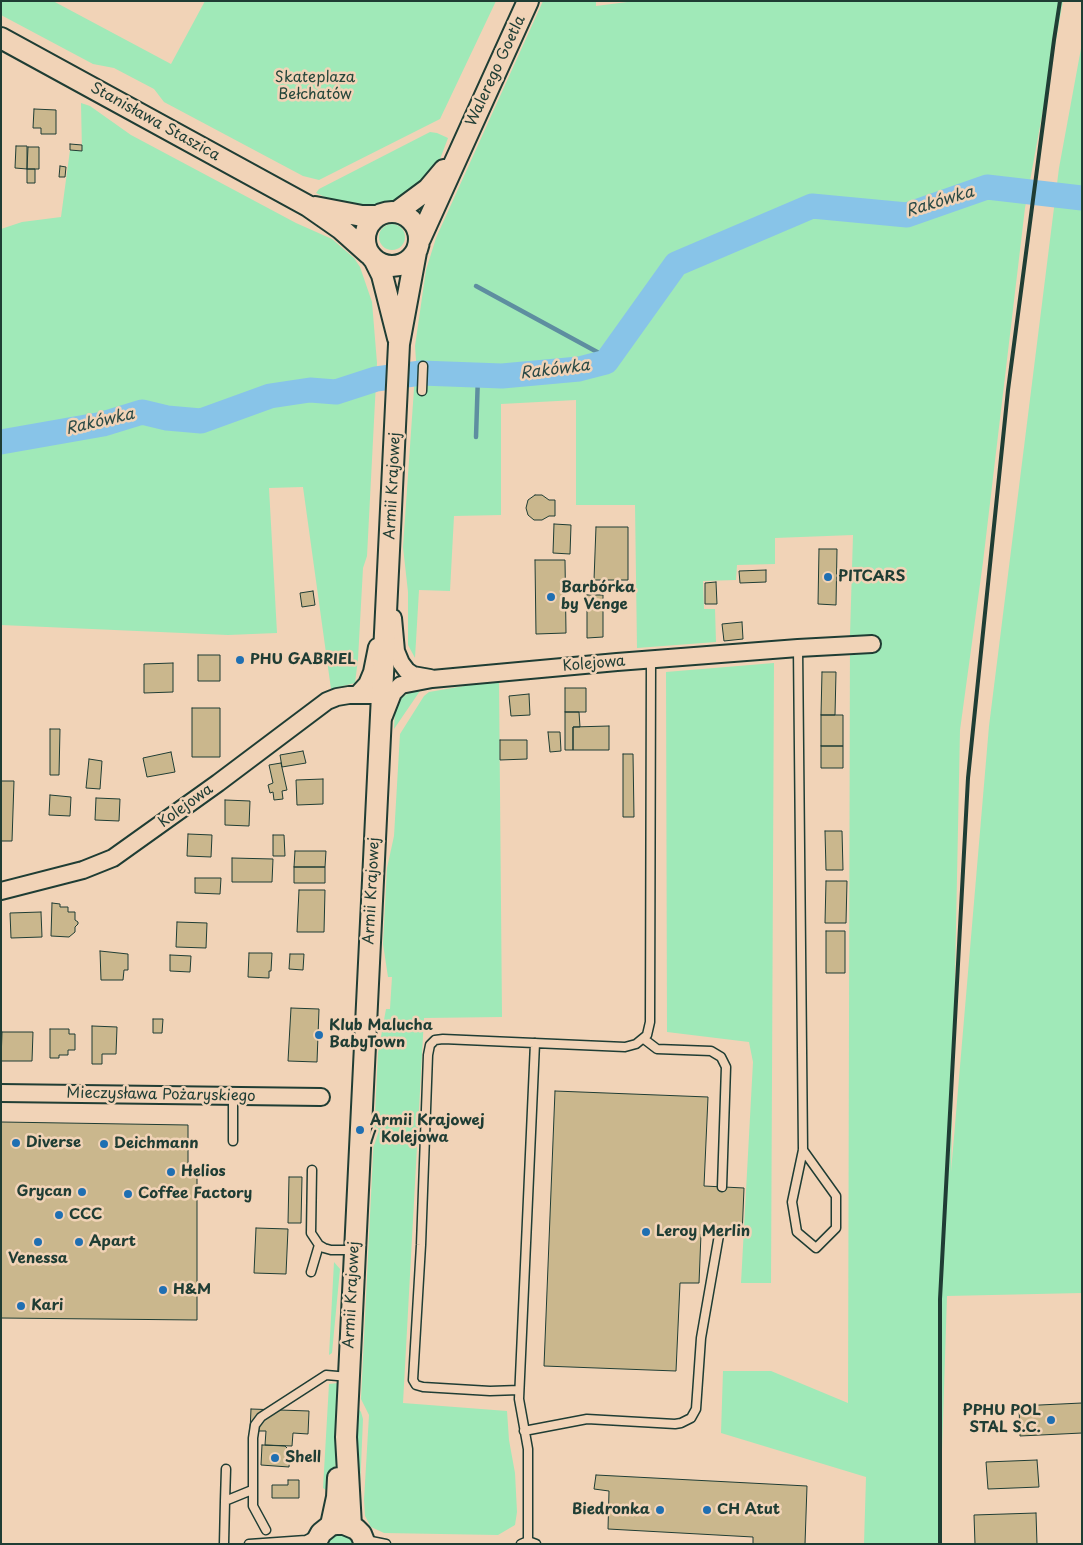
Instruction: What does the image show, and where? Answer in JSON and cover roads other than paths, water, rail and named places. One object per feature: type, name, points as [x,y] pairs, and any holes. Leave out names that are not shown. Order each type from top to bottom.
[{"type":"street","name":"Walerego Goetla","points":[[418,246],[528,1]]},
{"type":"street","name":"Stanisława Staszica","points":[[1,38],[308,206],[341,229],[371,256]]},
{"type":"street","name":"Walerego Goetla","points":[[397,212],[428,188],[441,175],[464,142]]},
{"type":"street","name":"Stanisława Staszica","points":[[308,206],[343,213],[377,216]]},
{"type":"street","points":[[397,212],[412,219],[416,226],[418,246],[407,262],[393,266],[379,263],[371,256],[366,246],[365,237],[371,222],[377,216],[383,213],[397,212]]},
{"type":"street","name":"Armii Krajowej","points":[[346,1437],[399,344],[418,246]]},
{"type":"street","name":"Armii Krajowej","points":[[371,256],[382,275],[399,344]]},
{"type":"street","points":[[388,580],[396,651],[401,663],[413,675],[432,679]]},
{"type":"street","points":[[380,725],[371,707],[357,695],[367,684],[372,672],[388,580]]},
{"type":"street","name":"Kolejowa","points":[[380,725],[393,693],[401,685],[432,679],[531,669],[872,644]]},
{"type":"street","name":"Kolejowa","points":[[1,890],[83,870],[113,858],[328,701],[337,697],[382,695]]},
{"type":"street","name":"Mieczysława Pożaryskiego","points":[[1,1093],[321,1097]]},
{"type":"street","points":[[322,1534],[346,1437]]},
{"type":"street","points":[[346,1437],[360,1536]]},
{"type":"street","points":[[322,1534],[337,1524],[360,1536]]},
{"type":"lane","points":[[422,391],[423,366]]},
{"type":"lane","points":[[798,648],[803,1150],[792,1202],[797,1232],[816,1248],[836,1228],[836,1196],[803,1150]]},
{"type":"lane","points":[[519,1390],[490,1391],[420,1387],[413,1380],[421,1245],[428,1055],[430,1045],[435,1040],[443,1039],[625,1047],[636,1044],[644,1039],[649,1030],[650,1022],[651,660]]},
{"type":"lane","points":[[644,1039],[657,1049],[711,1051],[721,1057],[726,1067],[722,1187]]},
{"type":"lane","points":[[528,1543],[528,1460],[519,1390],[535,1043]]},
{"type":"lane","points":[[233,1096],[233,1141]]},
{"type":"lane","points":[[312,1170],[311,1233],[319,1245],[331,1250],[354,1250]]},
{"type":"lane","points":[[524,1431],[586,1420],[675,1424],[691,1418],[696,1409],[702,1338],[720,1235]]},
{"type":"lane","points":[[311,1272],[319,1245]]},
{"type":"lane","points":[[266,1530],[253,1506],[253,1438],[255,1425],[261,1417],[326,1375],[349,1376]]},
{"type":"lane","points":[[224,1544],[226,1469]]},
{"type":"lane","points":[[225,1502],[252,1490]]},
{"type":"lane","points":[[249,1544],[306,1540],[322,1534]]},
{"type":"lane","points":[[360,1536],[372,1542],[386,1544]]},
{"type":"waterway","name":"Rakówka","points":[[1,442],[103,424],[142,412],[167,418],[201,421],[270,396],[310,390],[336,392],[376,379],[421,373],[502,376],[579,369],[606,362],[676,264],[812,206],[907,215],[987,187],[1082,198]]},
{"type":"waterway","points":[[476,286],[599,353],[606,362]]},
{"type":"waterway","points":[[476,437],[478,375]]},
{"type":"railway","points":[[940,1544],[940,1299],[968,778],[1008,390],[1060,1]]},
{"type":"place","name":"PITCARS","points":[[828,577]]},
{"type":"place","name":"Barbórka by Venge","points":[[551,597]]},
{"type":"place","name":"PHU GABRIEL","points":[[240,660]]},
{"type":"place","name":"Klub Malucha BabyTown","points":[[319,1035]]},
{"type":"place","name":"Armii Krajowej / Kolejowa","points":[[360,1130]]},
{"type":"place","name":"Diverse","points":[[16,1143]]},
{"type":"place","name":"Deichmann","points":[[104,1144]]},
{"type":"place","name":"Helios","points":[[171,1172]]},
{"type":"place","name":"Grycan","points":[[82,1192]]},
{"type":"place","name":"Coffee Factory","points":[[128,1194]]},
{"type":"place","name":"CCC","points":[[59,1215]]},
{"type":"place","name":"Leroy Merlin","points":[[646,1232]]},
{"type":"place","name":"Venessa","points":[[38,1242]]},
{"type":"place","name":"Apart","points":[[79,1242]]},
{"type":"place","name":"H&M","points":[[163,1290]]},
{"type":"place","name":"Kari","points":[[21,1306]]},
{"type":"place","name":"PPHU POL STAL S.C.","points":[[1051,1420]]},
{"type":"place","name":"Shell","points":[[275,1458]]},
{"type":"place","name":"Biedronka","points":[[660,1510]]},
{"type":"place","name":"CH Atut","points":[[707,1510]]},
{"type":"park label","name":"Skateplaza Bełchatów","points":[[315,86]]}]
